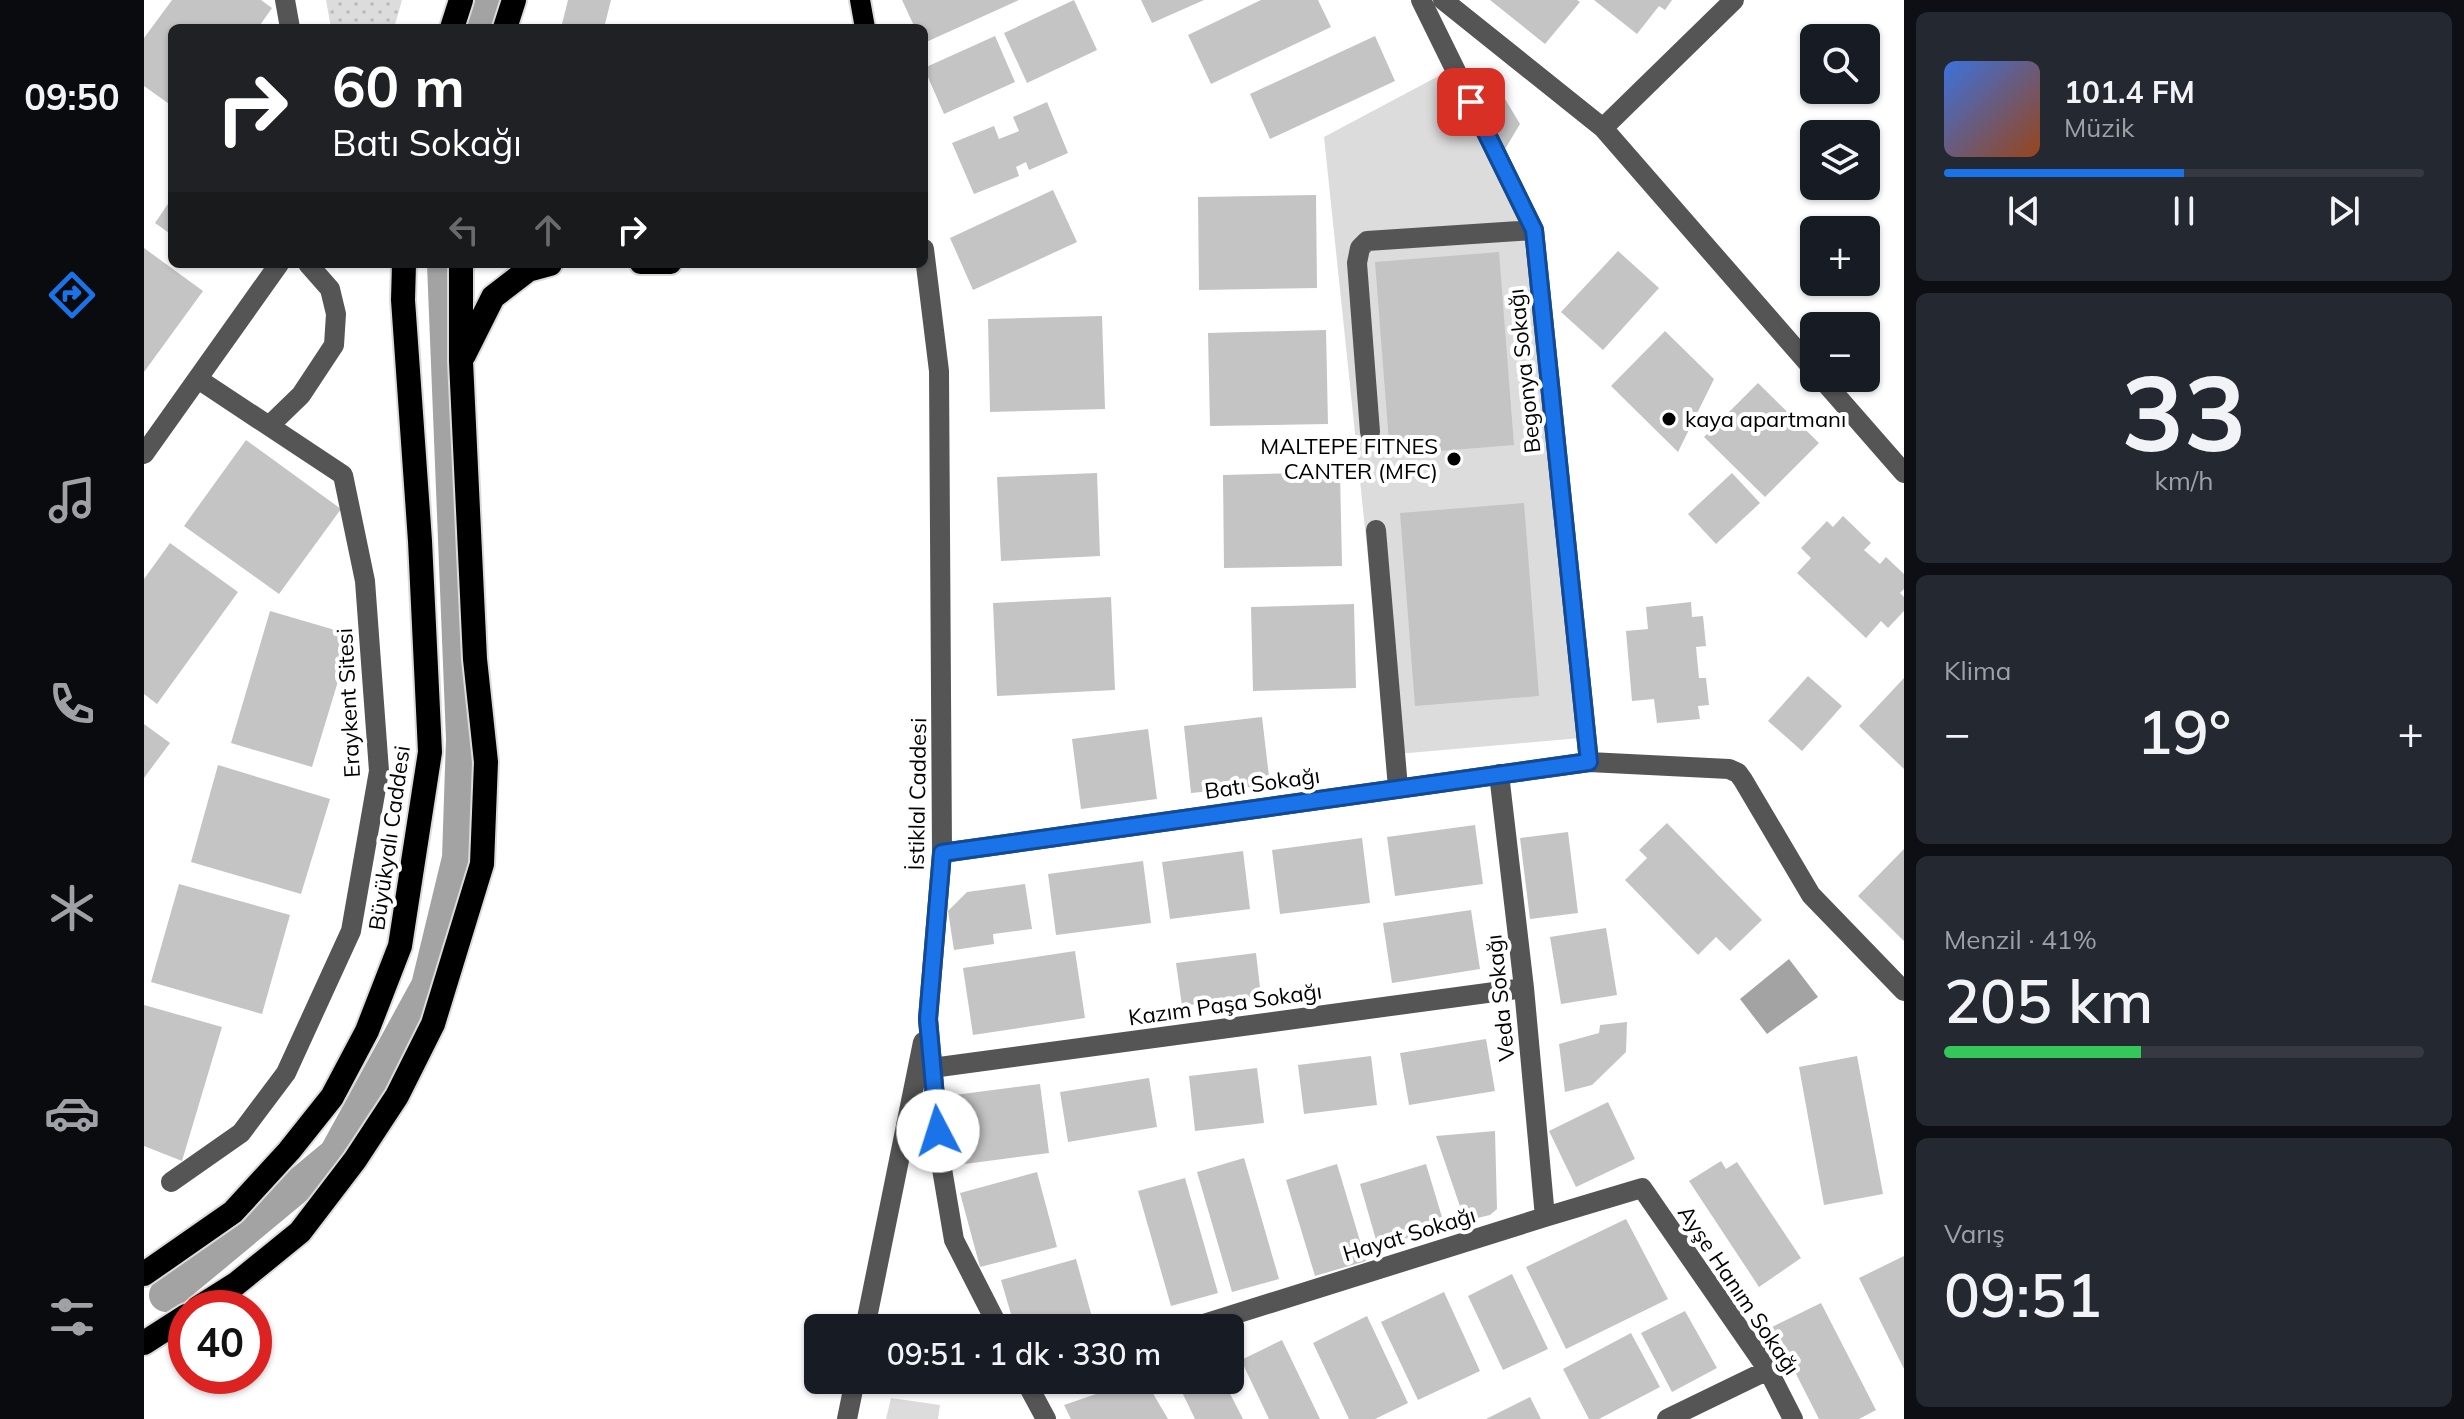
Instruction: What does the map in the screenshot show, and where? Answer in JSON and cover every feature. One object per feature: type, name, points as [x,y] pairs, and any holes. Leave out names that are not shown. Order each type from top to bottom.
[{"type":"highway","points":[[453,24],[461,0]]},
{"type":"highway","points":[[506,24],[514,0]]},
{"type":"highway","name":"Büyükyalı Caddesi","points":[[144,1274],[233,1212],[289,1151],[332,1097],[367,1031],[400,946],[430,752],[420,541],[403,300],[404,268]]},
{"type":"highway","points":[[226,1290],[300,1232],[355,1160],[397,1096],[433,1024],[482,864],[486,762],[475,659],[461,361],[461,268]]},
{"type":"highway","points":[[461,361],[493,297],[528,270],[535,268]]},
{"type":"highway","points":[[144,1343],[168,1328]]},
{"type":"main road","points":[[860,0],[864,24]]},
{"type":"street","points":[[285,0],[289,24]]},
{"type":"street","name":"Begonya Sokağı","points":[[1421,0],[1534,230],[1589,762]]},
{"type":"street","points":[[1443,0],[1603,128],[1800,354]]},
{"type":"street","points":[[1603,128],[1734,0]]},
{"type":"street","points":[[1370,432],[1357,263],[1360,248],[1367,241],[1534,230]]},
{"type":"street","points":[[144,454],[276,268]]},
{"type":"street","points":[[269,426],[301,395],[334,345],[336,314],[330,289],[312,268]]},
{"type":"street","name":"İstiklal Caddesi","points":[[926,268],[939,371],[942,853],[928,1019],[941,1163],[954,1240],[992,1314]]},
{"type":"street","name":"Eraykent Sitesi","points":[[171,1182],[241,1133],[286,1073],[351,931],[379,771],[365,581],[343,475],[198,379]]},
{"type":"street","points":[[1833,392],[1904,473]]},
{"type":"street","points":[[1376,530],[1398,788]]},
{"type":"street","name":"Batı Sokağı","points":[[942,853],[1589,762],[1729,769],[1738,773],[1811,895],[1904,991]]},
{"type":"street","name":"Veda Sokağı","points":[[1499,774],[1524,988],[1545,1217]]},
{"type":"street","name":"Kazım Paşa Sokağı","points":[[932,1068],[1524,988]]},
{"type":"street","points":[[868,1314],[928,1019]]},
{"type":"street","name":"Hayat Sokağı","points":[[1236,1314],[1642,1188]]},
{"type":"street","name":"Ayşe Hanım Sokağı","points":[[1642,1188],[1768,1370],[1793,1419]]},
{"type":"street","points":[[1667,1419],[1768,1370]]},
{"type":"street","points":[[847,1419],[852,1394]]},
{"type":"street","points":[[1033,1394],[1046,1419]]},
{"type":"shaded area","points":[[326,0],[402,0],[395,24],[330,24]]},
{"type":"shaded area","name":"MALTEPE FITNES CANTER (MFC)","points":[[1448,71],[1527,226],[1580,738],[1386,755],[1382,691],[1324,137]]},
{"type":"shaded area","points":[[1789,959],[1818,997],[1767,1034],[1740,999]]},
{"type":"shaded area","points":[[891,1398],[940,1405],[938,1419],[886,1419]]},
{"type":"building","points":[[172,0],[261,0],[272,8],[261,24],[168,24],[168,103],[144,86],[144,38]]},
{"type":"building","points":[[568,0],[611,0],[605,24],[562,24]]},
{"type":"building","points":[[902,0],[1019,0],[928,41],[928,24],[913,24]]},
{"type":"building","points":[[1074,0],[1097,50],[1027,83],[1004,33]]},
{"type":"building","points":[[1141,0],[1204,0],[1152,23]]},
{"type":"building","points":[[1261,0],[1318,0],[1331,27],[1211,84],[1188,35]]},
{"type":"building","points":[[1490,0],[1577,0],[1580,2],[1545,44]]},
{"type":"building","points":[[1594,0],[1672,0],[1665,10],[1659,6],[1637,34]]},
{"type":"building","points":[[995,36],[1015,82],[944,114],[928,77],[928,66]]},
{"type":"building","points":[[1375,36],[1395,81],[1270,139],[1250,94]]},
{"type":"building","points":[[1502,94],[1520,124],[1505,149],[1478,101]]},
{"type":"building","points":[[1047,102],[1068,153],[1029,170],[1026,162],[1016,167],[1019,176],[974,194],[952,143],[994,126],[999,139],[1019,131],[1013,117]]},
{"type":"building","points":[[1053,190],[1077,242],[973,290],[950,238]]},
{"type":"building","points":[[1316,195],[1317,288],[1199,290],[1198,197]]},
{"type":"building","points":[[168,204],[168,232],[155,223]]},
{"type":"building","points":[[144,248],[203,291],[144,372]]},
{"type":"building","points":[[1618,251],[1659,288],[1603,350],[1561,312]]},
{"type":"building","points":[[1499,252],[1514,445],[1390,455],[1375,262]]},
{"type":"building","points":[[1102,316],[1105,409],[990,412],[988,319]]},
{"type":"building","points":[[1326,330],[1328,424],[1210,426],[1208,333]]},
{"type":"building","name":"kaya apartmanı","points":[[1665,331],[1714,379],[1678,452],[1611,386]]},
{"type":"building","points":[[1758,383],[1819,443],[1765,497],[1704,437]]},
{"type":"building","points":[[246,440],[341,509],[279,594],[184,526]]},
{"type":"building","points":[[1340,472],[1342,566],[1224,568],[1223,475]]},
{"type":"building","points":[[1097,473],[1100,556],[1001,561],[997,477]]},
{"type":"building","points":[[1732,473],[1760,503],[1716,544],[1688,514]]},
{"type":"building","points":[[1524,503],[1539,696],[1415,706],[1400,513]]},
{"type":"building","points":[[1843,516],[1871,543],[1864,550],[1880,564],[1886,557],[1904,574],[1904,589],[1900,593],[1904,597],[1904,611],[1888,628],[1881,621],[1866,638],[1797,573],[1811,558],[1801,548],[1827,521],[1833,527]]},
{"type":"building","points":[[170,543],[238,592],[157,704],[144,694],[144,579]]},
{"type":"building","points":[[1111,597],[1115,690],[997,696],[993,603]]},
{"type":"building","points":[[1691,602],[1692,617],[1703,616],[1706,646],[1696,647],[1699,678],[1706,678],[1709,705],[1698,706],[1700,719],[1657,723],[1654,699],[1632,701],[1626,631],[1648,629],[1646,607]]},
{"type":"building","points":[[1354,604],[1356,688],[1253,691],[1251,607]]},
{"type":"building","points":[[270,611],[352,635],[312,767],[231,743]]},
{"type":"building","points":[[1808,676],[1842,706],[1802,751],[1768,721]]},
{"type":"building","points":[[1904,678],[1904,769],[1859,726]]},
{"type":"building","points":[[1262,717],[1270,785],[1191,793],[1184,726]]},
{"type":"building","points":[[144,724],[170,743],[144,778]]},
{"type":"building","points":[[1148,729],[1157,799],[1081,809],[1072,739]]},
{"type":"building","points":[[218,765],[330,799],[301,894],[191,862]]},
{"type":"building","points":[[1667,823],[1762,920],[1730,951],[1716,937],[1698,955],[1625,880],[1647,858],[1639,850]]},
{"type":"building","points":[[1475,825],[1483,884],[1395,896],[1387,837]]},
{"type":"building","points":[[1568,832],[1578,913],[1530,919],[1520,838]]},
{"type":"building","points":[[1362,838],[1370,903],[1280,914],[1272,850]]},
{"type":"building","points":[[1904,849],[1904,941],[1858,896]]},
{"type":"building","points":[[1243,851],[1250,909],[1170,919],[1162,862]]},
{"type":"building","points":[[1143,861],[1151,923],[1056,935],[1048,874]]},
{"type":"building","points":[[179,884],[290,915],[262,1014],[151,982]]},
{"type":"building","points":[[1025,884],[1032,929],[993,934],[994,944],[954,950],[948,911],[967,892]]},
{"type":"building","points":[[1471,910],[1480,969],[1392,983],[1383,923]]},
{"type":"building","points":[[1606,928],[1617,995],[1561,1004],[1550,937]]},
{"type":"building","points":[[1075,951],[1085,1018],[973,1035],[963,968]]},
{"type":"building","points":[[1256,953],[1261,996],[1182,1006],[1176,963]]},
{"type":"building","points":[[144,1005],[222,1027],[182,1161],[144,1146]]},
{"type":"building","points":[[1627,1022],[1626,1052],[1592,1085],[1565,1092],[1559,1044],[1599,1033],[1600,1025]]},
{"type":"building","points":[[1486,1039],[1495,1091],[1409,1105],[1400,1053]]},
{"type":"building","points":[[1371,1056],[1377,1105],[1304,1114],[1298,1065]]},
{"type":"building","points":[[1857,1056],[1883,1194],[1824,1205],[1799,1067]]},
{"type":"building","points":[[1257,1068],[1264,1123],[1195,1131],[1189,1076]]},
{"type":"building","points":[[1149,1078],[1157,1127],[1068,1142],[1060,1092]]},
{"type":"building","points":[[1040,1084],[1049,1153],[957,1165],[947,1096]]},
{"type":"building","points":[[1608,1102],[1635,1159],[1576,1187],[1549,1131]]},
{"type":"building","points":[[1495,1131],[1497,1209],[1490,1215],[1465,1221],[1436,1136]]},
{"type":"building","points":[[1244,1158],[1279,1279],[1232,1292],[1197,1172]]},
{"type":"building","points":[[1721,1161],[1726,1169],[1737,1162],[1801,1258],[1759,1287],[1689,1181]]},
{"type":"building","points":[[1337,1164],[1366,1261],[1315,1276],[1286,1180]]},
{"type":"building","points":[[1426,1164],[1445,1227],[1378,1247],[1360,1184]]},
{"type":"building","points":[[1037,1172],[1057,1247],[980,1267],[960,1193]]},
{"type":"building","points":[[1185,1178],[1218,1293],[1171,1306],[1138,1191]]},
{"type":"building","points":[[1626,1219],[1668,1299],[1566,1349],[1526,1267]]},
{"type":"building","points":[[1904,1256],[1904,1369],[1859,1278]]},
{"type":"building","points":[[1076,1259],[1091,1314],[1011,1314],[1001,1280]]},
{"type":"building","points":[[1512,1274],[1548,1349],[1503,1370],[1468,1296]]},
{"type":"building","points":[[1444,1292],[1480,1371],[1418,1400],[1381,1322]]},
{"type":"building","points":[[1821,1303],[1876,1410],[1859,1419],[1819,1419],[1772,1327]]},
{"type":"building","points":[[1685,1311],[1717,1368],[1672,1392],[1641,1333]]},
{"type":"building","points":[[1367,1316],[1408,1403],[1375,1419],[1349,1419],[1313,1343]]},
{"type":"building","points":[[1631,1333],[1660,1387],[1599,1419],[1589,1419],[1563,1369]]},
{"type":"building","points":[[1282,1340],[1320,1419],[1269,1419],[1244,1366],[1244,1359]]},
{"type":"building","points":[[1096,1394],[1153,1394],[1168,1419],[1071,1419],[1064,1405]]},
{"type":"building","points":[[1183,1394],[1230,1394],[1243,1419],[1195,1419]]},
{"type":"building","points":[[1530,1397],[1541,1419],[1486,1419]]},
{"type":"waterway","points":[[478,24],[486,0]]},
{"type":"waterway","points":[[166,1295],[336,1154],[428,986],[459,858],[463,739],[444,268]]},
{"type":"place","name":"kaya apartmanı","points":[[1669,419]]},
{"type":"place","name":"MALTEPE FITNES CANTER (MFC)","points":[[1454,459]]},
{"type":"route","points":[[938,1131],[928,1019],[942,853],[1589,762],[1534,230],[1471,102]]}]
